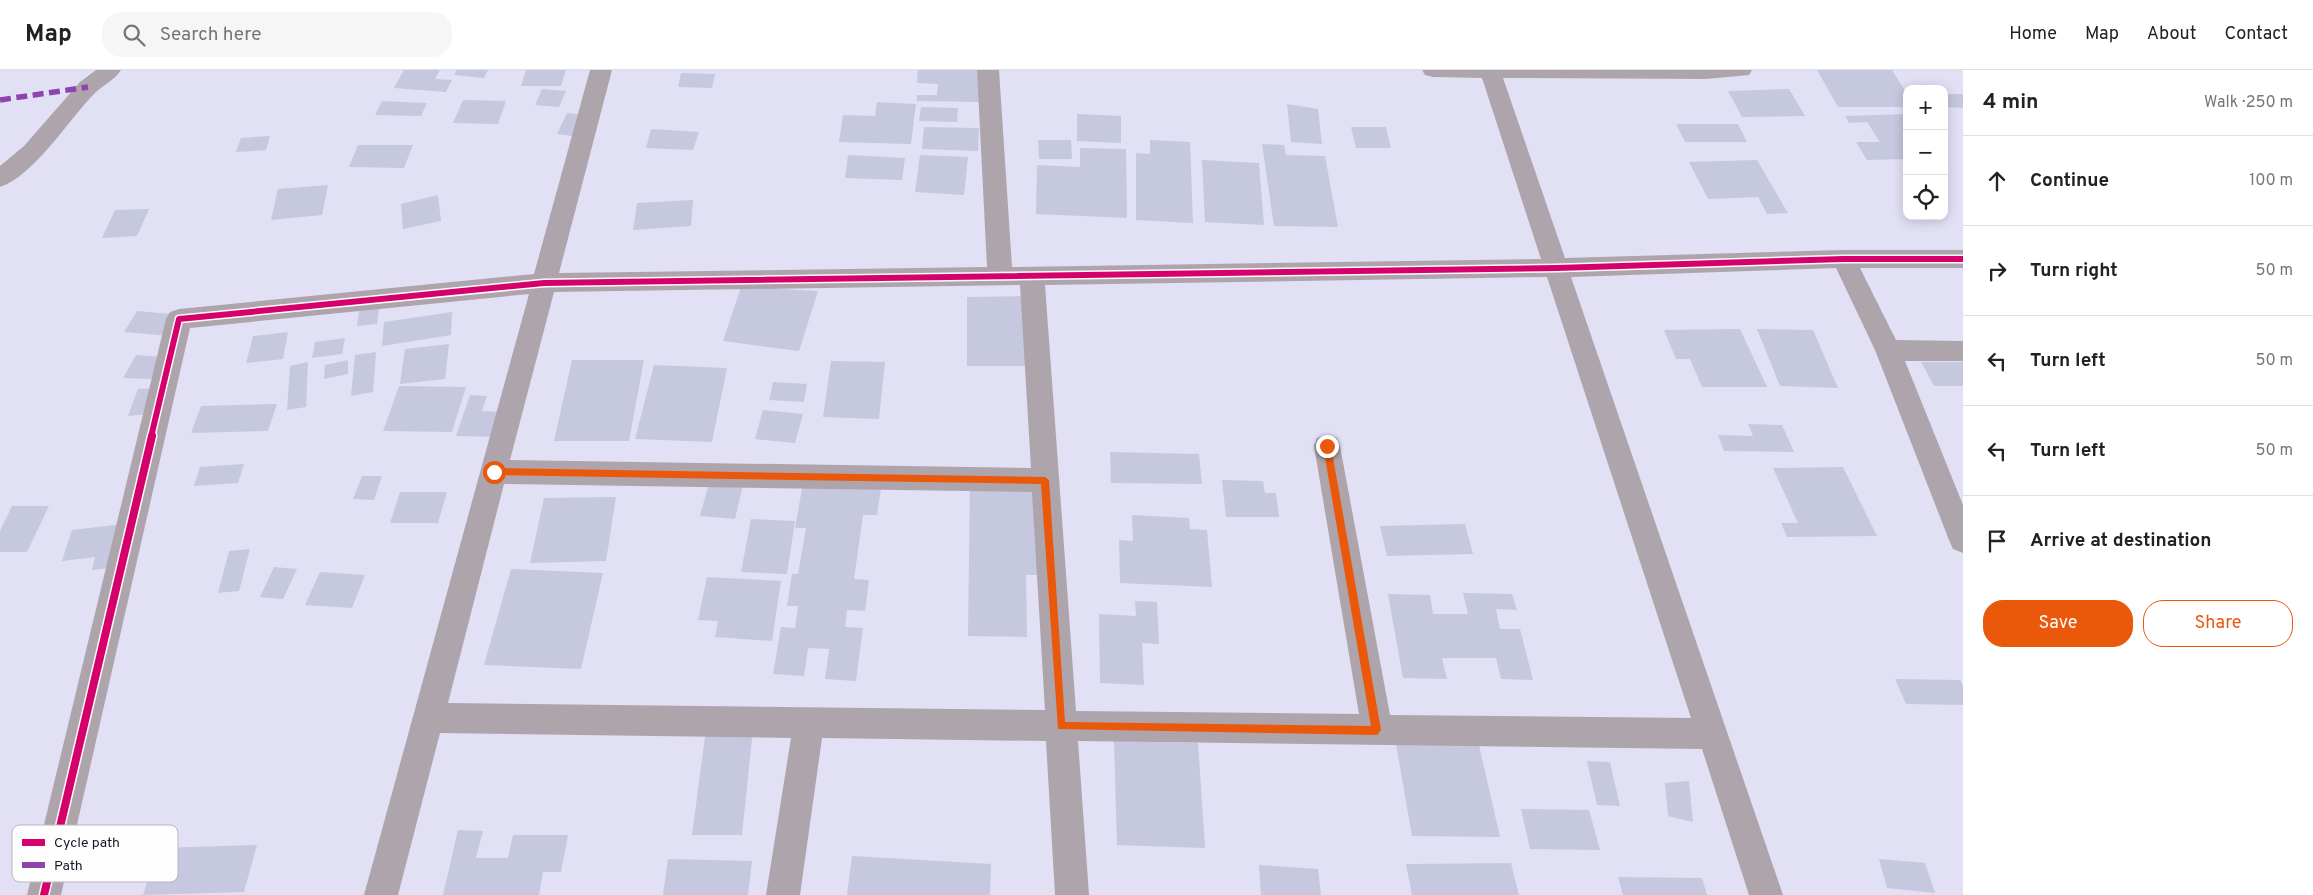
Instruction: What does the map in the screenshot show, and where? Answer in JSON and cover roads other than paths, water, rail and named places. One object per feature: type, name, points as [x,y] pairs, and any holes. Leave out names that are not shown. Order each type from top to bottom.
[{"type":"street","points":[[0,179],[32,152],[88,87],[110,70]]},
{"type":"street","points":[[381,895],[601,70]]},
{"type":"street","points":[[988,70],[1000,276]]},
{"type":"street","points":[[1433,70],[1741,70]]},
{"type":"street","points":[[1491,70],[1766,895]]},
{"type":"street","points":[[60,825],[179,319],[544,282],[1556,268],[1843,259],[1963,259]]},
{"type":"street","points":[[1843,259],[1888,350],[1963,540]]},
{"type":"street","points":[[1032,276],[1072,895]]},
{"type":"street","points":[[1888,350],[1963,351]]},
{"type":"street","points":[[1327,446],[1377,730]]},
{"type":"street","points":[[494,472],[1045,480]]},
{"type":"street","points":[[428,718],[1712,734]]},
{"type":"street","points":[[783,895],[809,723]]},
{"type":"street","points":[[44,895],[47,882]]}]
